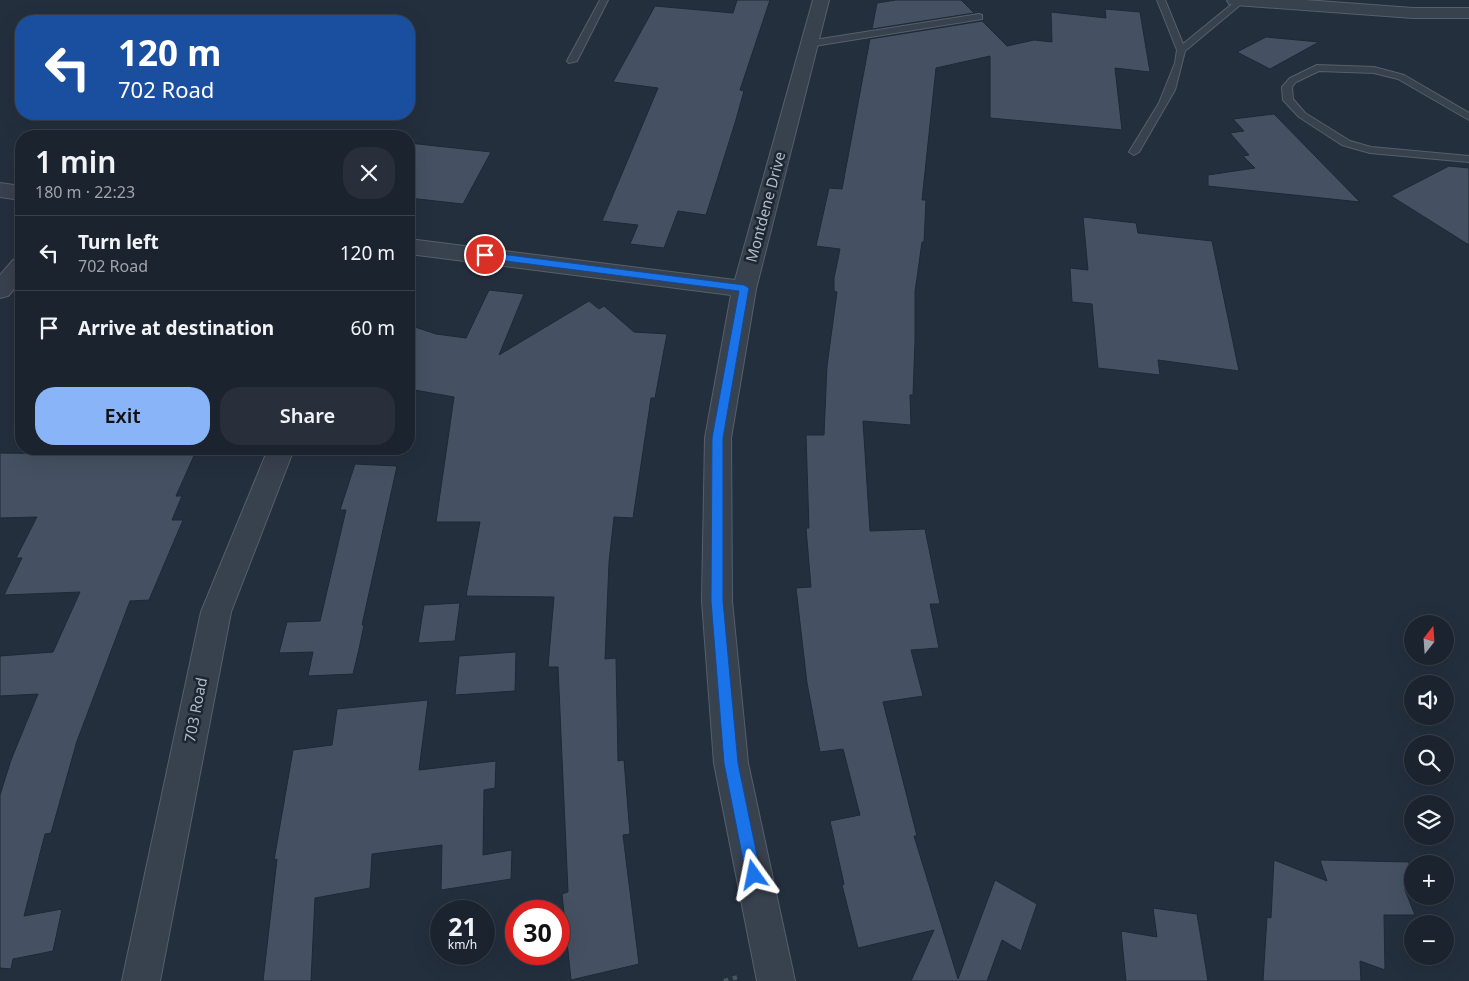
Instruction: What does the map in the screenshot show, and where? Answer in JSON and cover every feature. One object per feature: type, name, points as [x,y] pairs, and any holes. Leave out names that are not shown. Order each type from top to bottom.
[{"type":"street","name":"Montdene Drive","points":[[776,981],[731,763],[717,601],[718,438],[744,288],[821,0]]},
{"type":"street","points":[[1235,0],[1413,13],[1469,12]]},
{"type":"street","points":[[0,190],[15,192]]},
{"type":"street","points":[[415,247],[744,288]]},
{"type":"street","points":[[0,290],[15,273]]},
{"type":"street","name":"703 Road","points":[[141,981],[216,612],[279,455]]},
{"type":"lane","points":[[572,61],[604,0]]},
{"type":"lane","points":[[1134,152],[1150,127],[1180,67],[1180,50],[1161,0]]},
{"type":"lane","points":[[1180,50],[1216,24],[1241,1]]},
{"type":"lane","points":[[808,44],[979,17]]},
{"type":"lane","points":[[1469,117],[1401,77],[1374,70],[1317,68],[1293,80],[1287,87],[1286,92],[1288,100],[1302,115],[1346,143],[1370,150],[1469,159]]},
{"type":"building","points":[[737,0],[770,0],[740,90],[744,91],[706,215],[678,211],[664,248],[630,244],[638,225],[602,221],[658,88],[613,82],[655,6],[733,13]]},
{"type":"building","points":[[896,0],[961,0],[974,13],[872,29],[877,3]]},
{"type":"building","points":[[1105,9],[1140,12],[1150,72],[1115,68],[1122,130],[990,118],[990,56],[936,68],[922,200],[926,200],[924,242],[922,242],[915,292],[913,395],[910,395],[911,425],[863,421],[870,531],[925,529],[940,604],[930,604],[939,648],[911,650],[923,696],[883,702],[917,836],[914,836],[958,979],[995,880],[1037,904],[1021,951],[1002,940],[987,981],[911,981],[934,930],[858,948],[842,885],[844,884],[830,821],[860,815],[843,749],[820,752],[807,683],[796,588],[811,587],[806,528],[809,528],[806,435],[824,435],[827,366],[837,292],[834,291],[834,278],[840,249],[816,246],[829,188],[842,189],[870,39],[982,21],[1007,46],[1034,40],[1052,42],[1051,12],[1106,18]]},
{"type":"building","points":[[1266,37],[1319,42],[1270,69],[1237,52]]},
{"type":"building","points":[[1274,114],[1360,202],[1208,186],[1208,175],[1255,168],[1243,156],[1249,155],[1230,133],[1244,131],[1233,119]]},
{"type":"building","points":[[415,144],[491,152],[463,204],[415,199]]},
{"type":"building","points":[[1449,166],[1469,168],[1469,245],[1391,196]]},
{"type":"building","points":[[1083,217],[1136,223],[1138,233],[1212,241],[1239,371],[1158,360],[1160,375],[1098,368],[1092,304],[1072,302],[1070,268],[1088,270]]},
{"type":"building","points":[[489,290],[524,294],[499,355],[589,301],[599,309],[604,306],[634,332],[667,334],[655,398],[651,398],[633,518],[614,517],[609,562],[605,659],[616,658],[618,761],[624,760],[630,834],[623,835],[639,964],[571,980],[570,900],[563,900],[562,894],[568,892],[558,667],[548,667],[554,597],[466,596],[480,522],[436,522],[454,397],[415,390],[415,327],[436,334],[466,338]]},
{"type":"building","points":[[0,453],[15,453],[15,455],[194,455],[176,496],[182,496],[172,520],[183,520],[149,600],[130,601],[77,741],[51,833],[45,834],[24,916],[62,909],[53,951],[13,959],[11,969],[0,968],[0,795],[11,760],[38,694],[0,696],[0,656],[53,652],[80,592],[4,595],[22,558],[16,558],[37,517],[0,518]]},
{"type":"building","points":[[355,464],[397,466],[362,625],[364,625],[359,649],[353,674],[308,676],[313,652],[279,653],[287,622],[320,621],[346,510],[340,510]]},
{"type":"building","points":[[460,603],[455,641],[418,643],[424,605]]},
{"type":"building","points":[[516,652],[515,691],[455,695],[459,656]]},
{"type":"building","points":[[428,700],[419,770],[496,761],[495,788],[484,790],[483,855],[512,850],[511,879],[441,890],[442,845],[372,854],[370,888],[315,898],[311,981],[263,981],[277,859],[274,860],[293,750],[332,745],[337,709]]},
{"type":"building","points":[[1274,860],[1327,881],[1320,860],[1404,862],[1404,905],[1411,905],[1415,915],[1384,915],[1385,970],[1360,961],[1361,981],[1263,981],[1267,917],[1271,918]]},
{"type":"building","points":[[1153,908],[1197,914],[1208,981],[1126,981],[1121,931],[1157,937]]},
{"type":"route","points":[[485,255],[744,288],[718,438],[717,601],[731,763],[754,875]]}]
